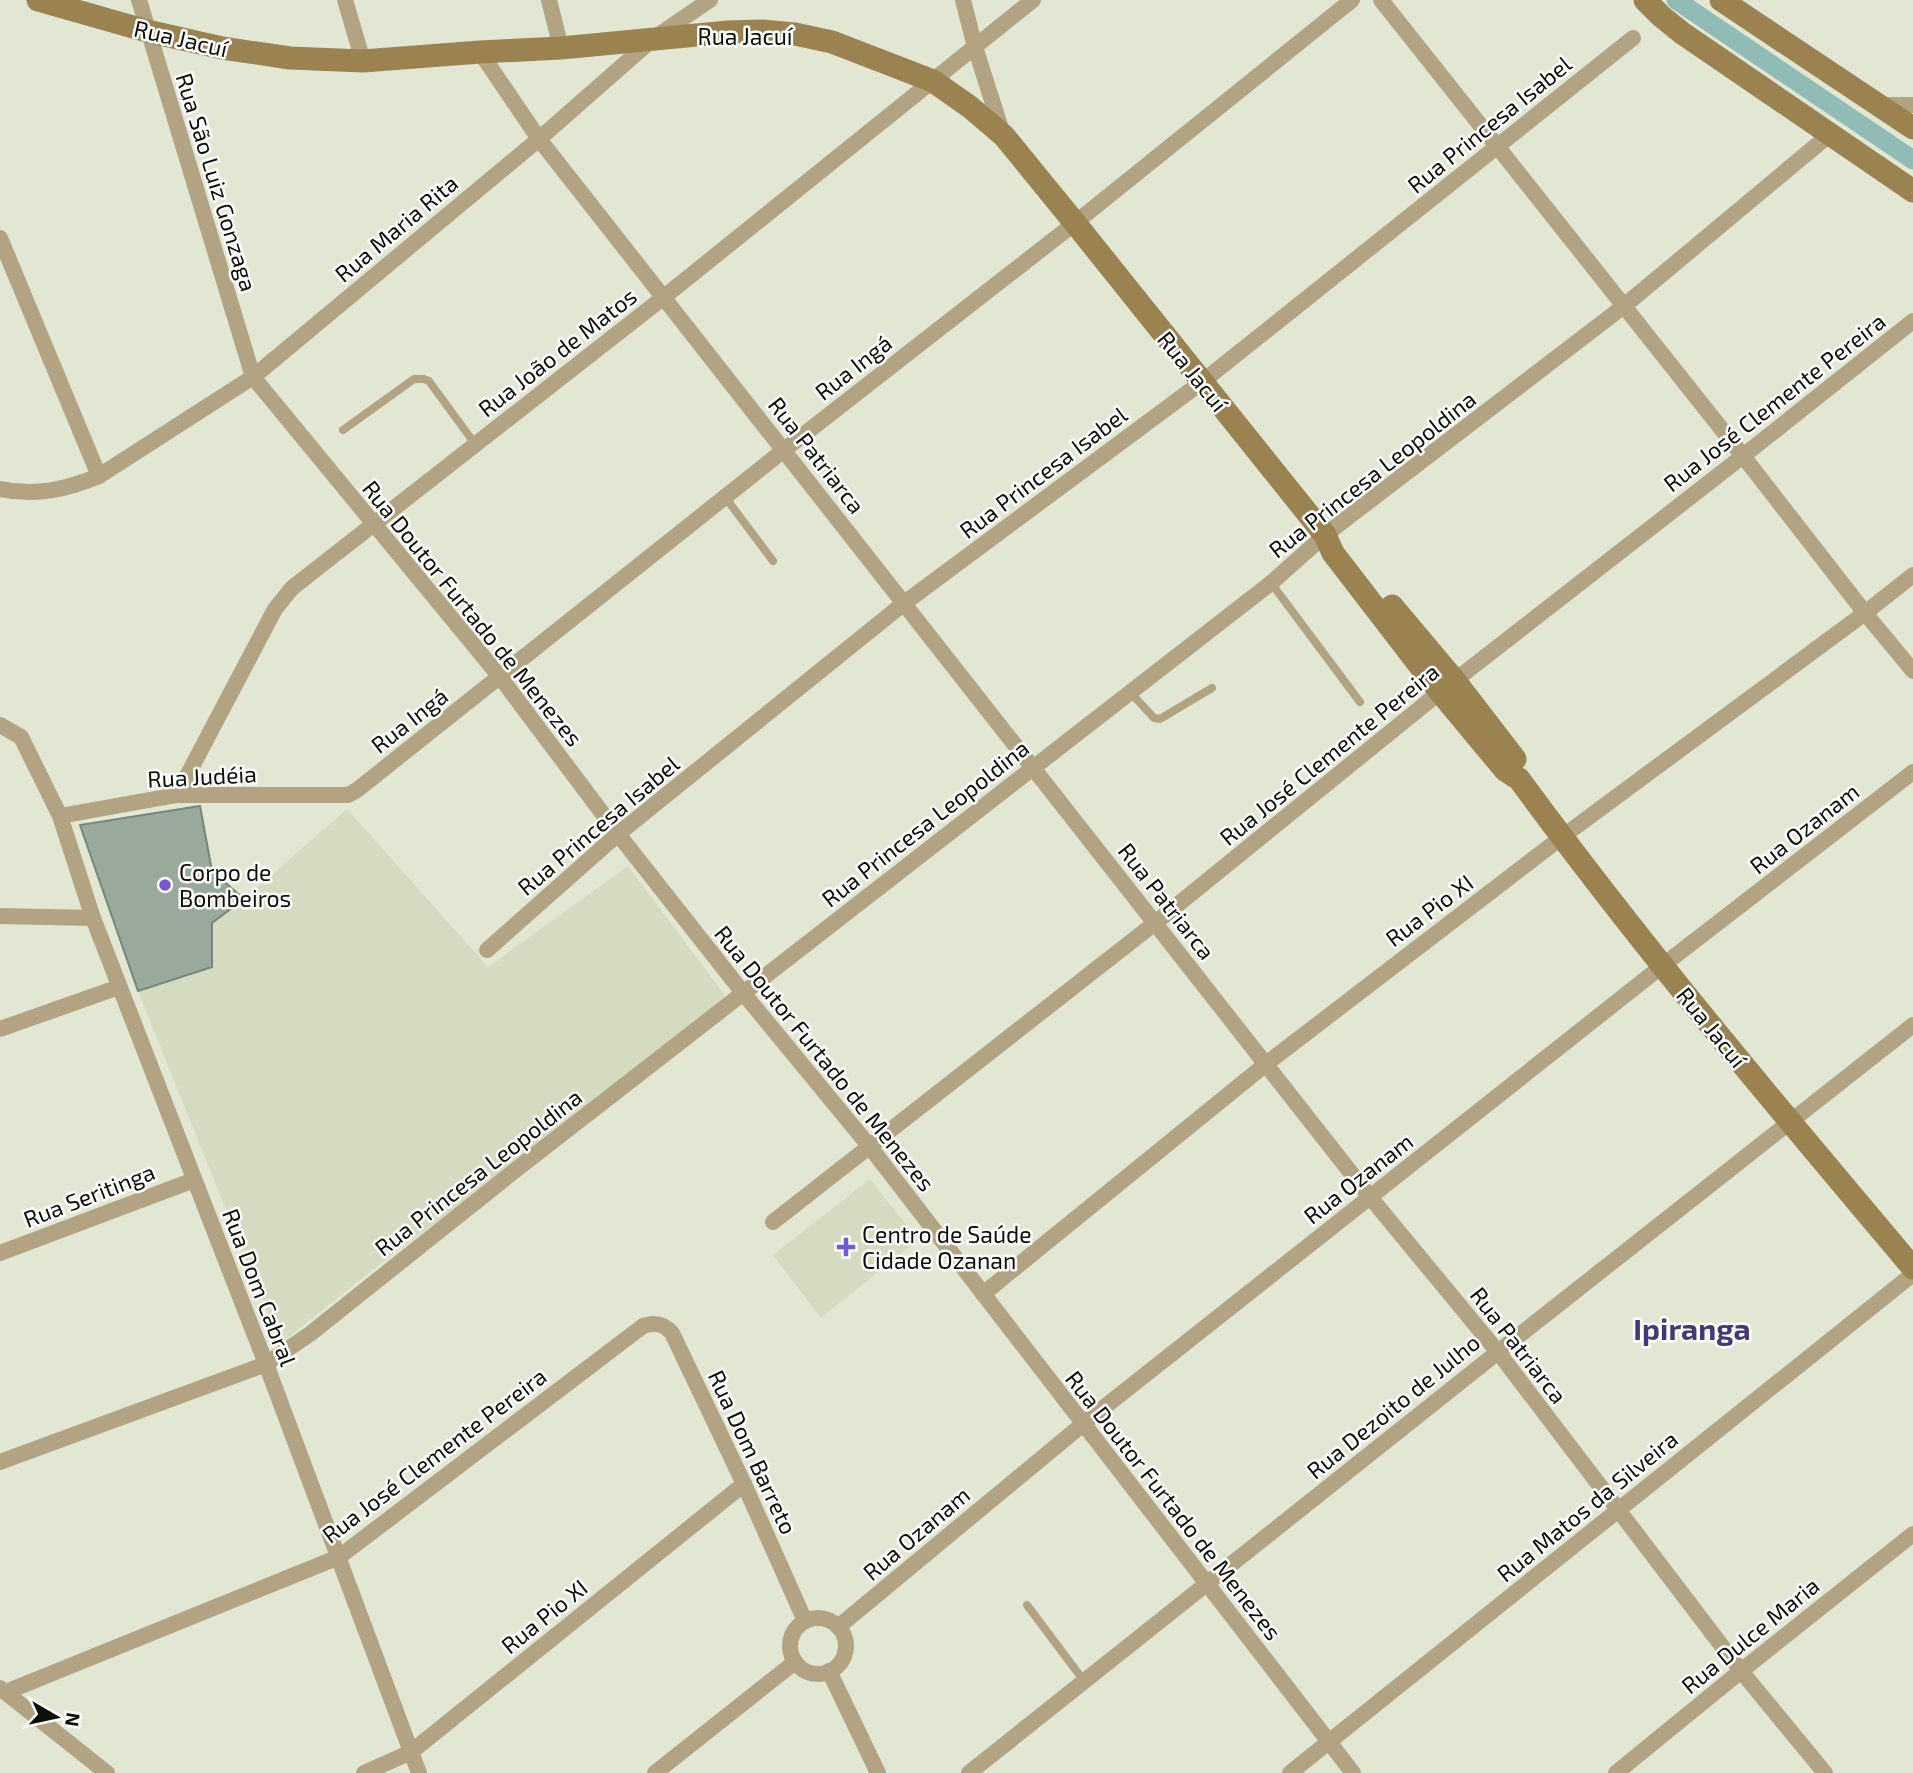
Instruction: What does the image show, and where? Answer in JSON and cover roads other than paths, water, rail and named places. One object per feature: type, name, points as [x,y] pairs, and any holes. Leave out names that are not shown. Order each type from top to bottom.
[{"type":"main road","name":"Rua Jacuí","points":[[38,0],[147,31],[222,48],[276,56],[363,61],[561,48],[728,32],[762,32],[795,34],[832,42],[933,80],[1004,136],[1325,535],[1343,547],[1448,686],[1517,762],[1519,779],[1662,966],[1913,1268]]},
{"type":"main road","points":[[1645,0],[1682,33],[1913,191]]},
{"type":"main road","points":[[1721,0],[1913,128]]},
{"type":"street","name":"Rua São Luiz Gonzaga","points":[[139,0],[253,377]]},
{"type":"street","points":[[345,0],[363,61]]},
{"type":"street","points":[[549,0],[561,48]]},
{"type":"street","name":"Rua Maria Rita","points":[[0,489],[24,493],[48,491],[71,487],[99,476],[253,377],[539,139],[654,38],[710,0]]},
{"type":"street","points":[[962,0],[1004,136]]},
{"type":"street","name":"Rua João de Matos","points":[[177,795],[275,609],[292,588],[664,297],[1033,0]]},
{"type":"street","name":"Rua Ingá","points":[[348,795],[1075,223],[1352,0]]},
{"type":"street","points":[[1381,0],[1913,671]]},
{"type":"street","name":"Rua Princesa Isabel","points":[[487,950],[618,834],[903,604],[1202,382],[1633,38]]},
{"type":"street","name":"Rua Patriarca","points":[[480,52],[539,139],[1370,1198],[1498,1352],[1741,1671],[1825,1773]]},
{"type":"street","points":[[1878,105],[1913,105]]},
{"type":"street","name":"Rua Princesa Leopoldina","points":[[0,1462],[266,1364],[338,1312],[513,1172],[1271,583],[1325,535],[1624,306],[1829,135]]},
{"type":"street","points":[[0,238],[99,476]]},
{"type":"street","name":"Rua José Clemente Pereira","points":[[773,1222],[1155,923],[1448,686],[1913,321]]},
{"type":"street","name":"Rua Doutor Furtado de Menezes","points":[[253,377],[500,677],[618,834],[744,994],[870,1147],[1353,1773]]},
{"type":"street","name":"Rua Pio XI","points":[[983,1294],[1266,1064],[1562,837],[1913,575]]},
{"type":"street","name":"Rua Dom Cabral","points":[[0,724],[21,737],[60,817],[93,918],[266,1364],[419,1773]]},
{"type":"street","name":"Rua Ozanam","points":[[838,1627],[1083,1424],[1662,966],[1913,772]]},
{"type":"street","name":"Rua Judéia","points":[[60,817],[177,795],[348,795]]},
{"type":"street","points":[[0,916],[93,918]]},
{"type":"street","points":[[0,1029],[119,986]]},
{"type":"street","name":"Rua Dezoito de Julho","points":[[969,1773],[1913,1025]]},
{"type":"street","name":"Rua Seritinga","points":[[0,1253],[194,1180]]},
{"type":"street","name":"Rua Matos da Silveira","points":[[1290,1773],[1913,1274]]},
{"type":"street","name":"Rua Dom Barreto","points":[[643,1326],[659,1324],[672,1333],[805,1621]]},
{"type":"street","name":"Rua José Clemente Pereira","points":[[3,1690],[339,1557],[643,1326]]},
{"type":"street","name":"Rua Pio XI","points":[[365,1773],[411,1752],[744,1484]]},
{"type":"street","name":"Rua Dulce Maria","points":[[1616,1773],[1913,1534]]},
{"type":"street","points":[[823,1618],[838,1627],[845,1643],[845,1652],[836,1667],[820,1674],[810,1673],[795,1662],[790,1644],[792,1634],[805,1621],[823,1618]]},
{"type":"street","points":[[655,1773],[795,1662]]},
{"type":"street","points":[[829,1671],[878,1773]]},
{"type":"street","points":[[3,1690],[107,1773]]},
{"type":"lane","points":[[343,429],[414,379],[424,379],[429,381],[475,444]]},
{"type":"lane","points":[[724,497],[773,561]]},
{"type":"lane","points":[[1271,583],[1360,702]]},
{"type":"lane","points":[[1130,691],[1154,718],[1160,719],[1212,688]]},
{"type":"lane","points":[[1027,1605],[1084,1681]]},
{"type":"waterway","points":[[1676,0],[1913,160]]},
{"type":"place","name":"Corpo de Bombeiros","points":[[165,885]]},
{"type":"place","name":"Centro de Saúde Cidade Ozanan","points":[[846,1247]]},
{"type":"district","name":"Ipiranga","points":[[1692,1328]]}]
